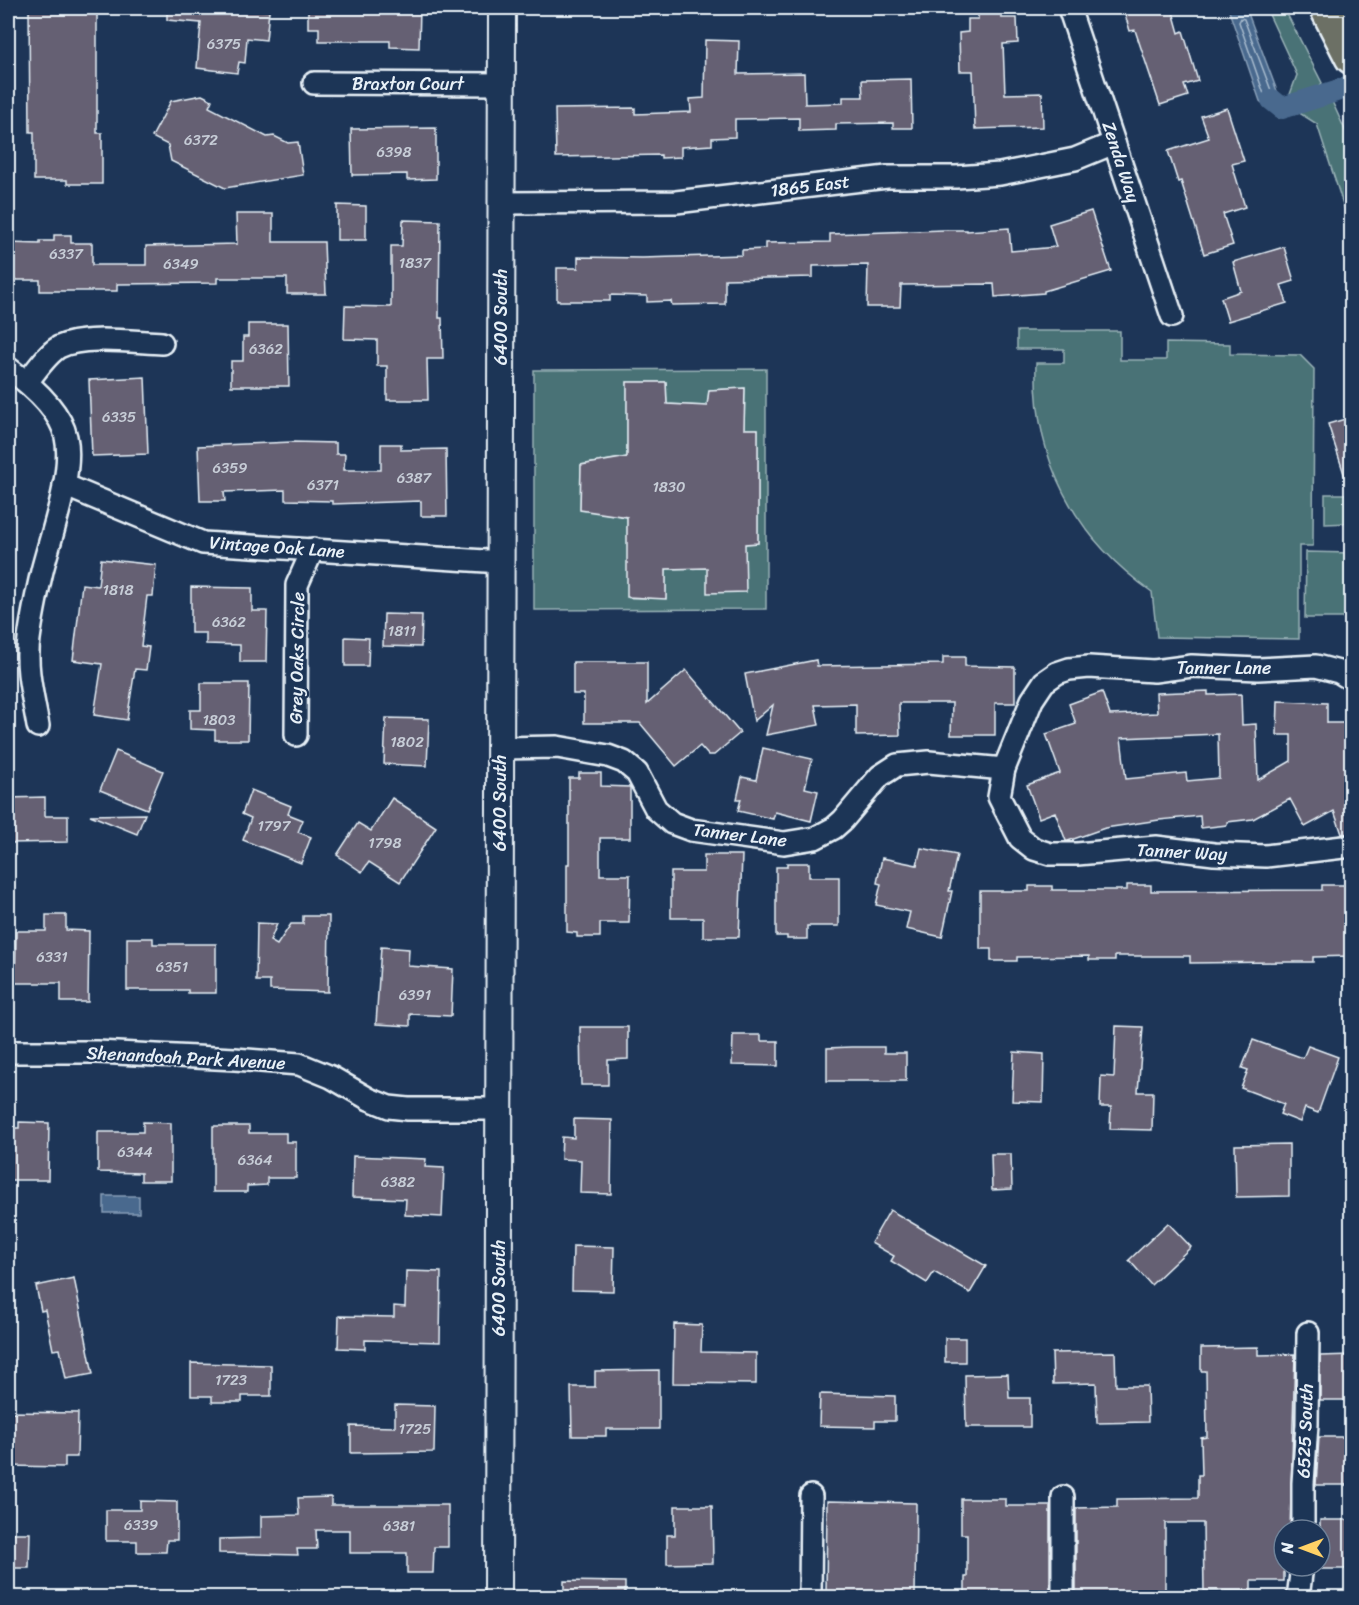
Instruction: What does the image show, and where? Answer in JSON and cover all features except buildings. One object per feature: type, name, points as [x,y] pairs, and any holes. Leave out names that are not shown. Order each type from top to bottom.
[{"type":"highway","points":[[1327,8],[1352,57]]},
{"type":"street","name":"6400 South","points":[[498,1598],[502,8]]},
{"type":"street","name":"Zenda Way","points":[[1069,8],[1172,316]]},
{"type":"street","name":"Braxton Court","points":[[314,83],[502,84]]},
{"type":"street","name":"1865 East","points":[[501,203],[676,202],[887,177],[956,177],[1000,174],[1075,159],[1114,143]]},
{"type":"street","points":[[27,382],[58,348],[76,342],[162,343]]},
{"type":"street","points":[[8,368],[43,398],[62,424],[68,452],[64,485],[42,572],[29,640],[27,662],[38,726]]},
{"type":"street","name":"Vintage Oak Lane","points":[[64,485],[203,543],[501,562]]},
{"type":"street","name":"Grey Oaks Circle","points":[[296,735],[297,585],[313,549]]},
{"type":"street","name":"Tanner Lane","points":[[500,748],[557,747],[617,759],[637,773],[656,809],[672,823],[691,830],[784,843],[815,838],[834,828],[880,776],[897,765],[929,762],[1004,769],[1039,688],[1051,676],[1069,669],[1110,667],[1154,671],[1192,666],[1257,669],[1316,666],[1339,672],[1352,680]]},
{"type":"street","name":"Tanner Way","points":[[1004,769],[999,798],[1014,829],[1027,844],[1050,854],[1156,847],[1214,854],[1266,856],[1352,846]]},
{"type":"street","name":"Shenandoah Park Avenue","points":[[8,1052],[97,1052],[299,1064],[331,1077],[369,1099],[389,1107],[499,1109]]},
{"type":"street","name":"6525 South","points":[[1302,1518],[1307,1424],[1308,1333]]},
{"type":"street","points":[[810,1598],[811,1496]]},
{"type":"street","points":[[1063,1497],[1063,1598]]},
{"type":"street","points":[[1298,1598],[1300,1578]]},
{"type":"green space","points":[[1266,8],[1284,8],[1322,83],[1318,88],[1289,97],[1297,75]]},
{"type":"green space","points":[[1330,97],[1351,143],[1351,229],[1317,124],[1293,109]]},
{"type":"green space","points":[[1017,331],[1120,331],[1120,360],[1166,360],[1166,343],[1230,344],[1230,354],[1300,355],[1314,369],[1313,546],[1299,546],[1299,639],[1157,637],[1152,592],[1124,570],[1080,521],[1051,463],[1042,432],[1037,398],[1036,363],[1064,363],[1064,349],[1017,349]]},
{"type":"green space","points":[[766,369],[766,609],[534,610],[534,370]],"holes":[[[627,382],[666,382],[667,404],[707,406],[709,390],[745,388],[744,429],[758,429],[758,543],[745,544],[707,568],[666,569],[666,598],[629,598],[627,517],[580,509],[581,465],[627,457]]]},
{"type":"green space","points":[[1325,494],[1351,494],[1351,523],[1325,524]]},
{"type":"green space","points":[[1306,552],[1351,553],[1351,618],[1305,618]]},
{"type":"water","points":[[1228,8],[1246,8],[1277,91],[1285,100],[1298,95],[1301,113],[1279,118],[1260,101]]},
{"type":"water","points":[[104,1196],[139,1196],[139,1213],[104,1213]]},
{"type":"waterway","points":[[1272,100],[1282,108],[1352,86]]}]
